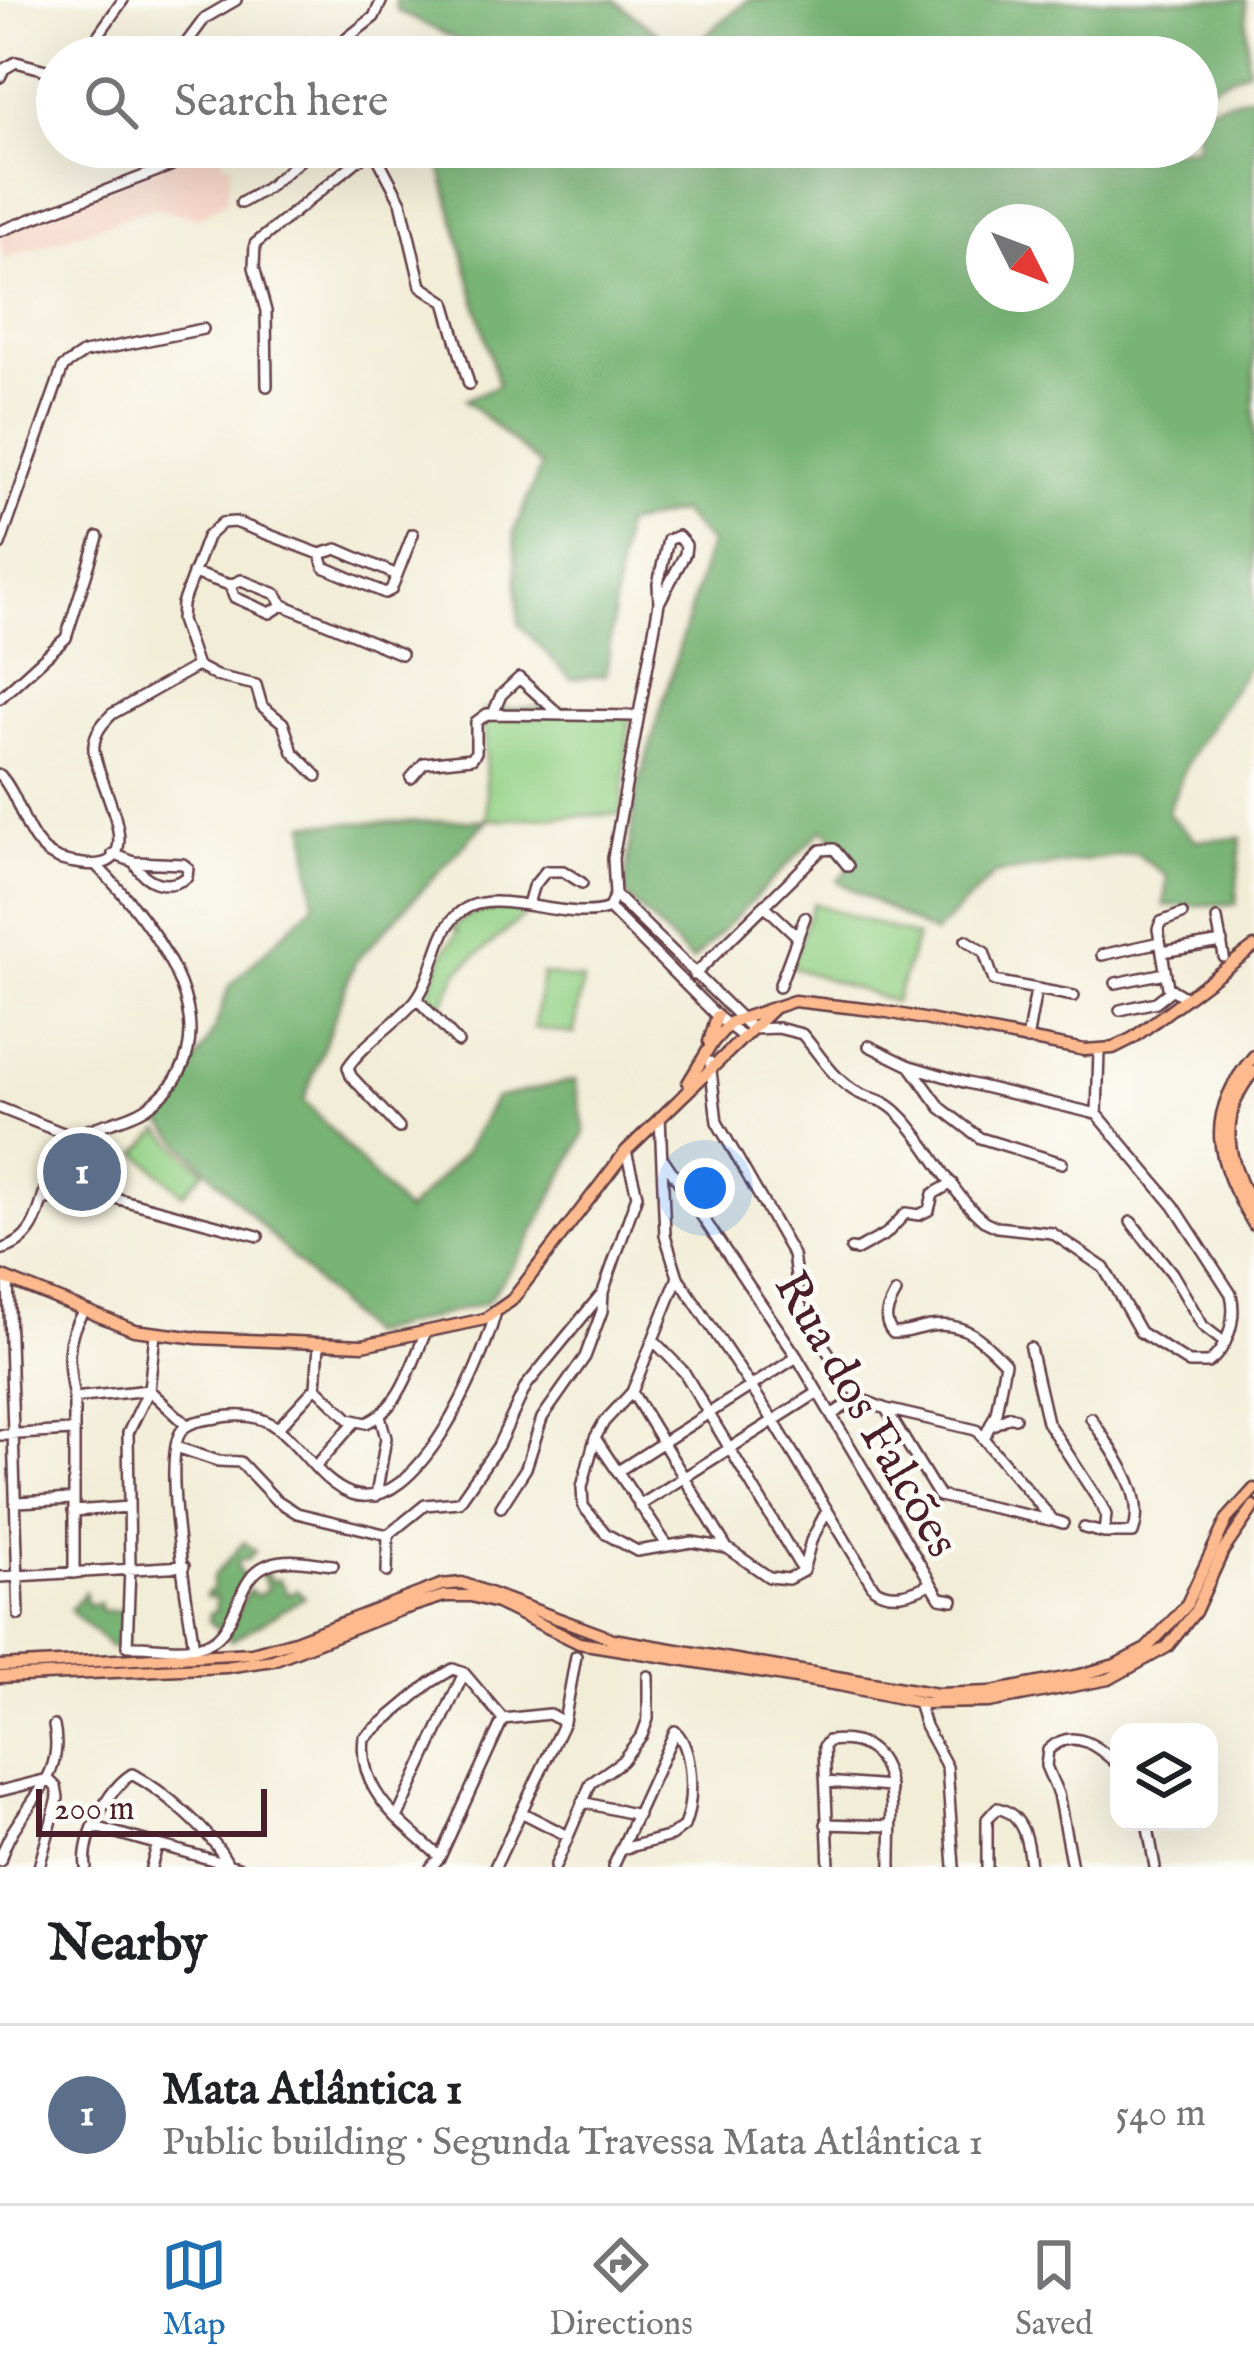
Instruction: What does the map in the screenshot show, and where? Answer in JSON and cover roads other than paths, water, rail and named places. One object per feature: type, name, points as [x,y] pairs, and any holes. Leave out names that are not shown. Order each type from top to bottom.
[{"type":"main road","points":[[680,1096],[727,1026],[741,1017],[804,1001],[1099,1051],[1133,1038],[1254,947]]},
{"type":"main road","points":[[4,1278],[83,1312],[155,1334],[362,1345],[495,1315],[524,1285],[626,1150],[774,1008]]},
{"type":"main road","points":[[707,1052],[721,1011]]},
{"type":"main road","points":[[1254,1056],[1233,1082],[1219,1139],[1225,1171],[1254,1225]]},
{"type":"main road","points":[[1254,1071],[1235,1097],[1228,1126],[1234,1168],[1254,1208]]},
{"type":"main road","points":[[0,1666],[252,1653],[296,1641],[441,1585],[463,1583],[581,1631],[631,1643],[937,1694],[991,1692],[1080,1675],[1115,1665],[1147,1648],[1186,1606],[1227,1519],[1254,1489]]},
{"type":"main road","points":[[0,1677],[226,1667],[274,1660],[400,1610],[444,1596],[470,1596],[496,1603],[579,1643],[918,1702],[989,1702],[1082,1686],[1126,1673],[1167,1647],[1203,1599],[1223,1551],[1254,1506]]},
{"type":"street","points":[[99,36],[123,0]]},
{"type":"street","points":[[192,36],[205,18],[236,0]]},
{"type":"street","points":[[349,36],[374,16],[382,0]]},
{"type":"street","points":[[0,77],[16,62],[36,67]]},
{"type":"street","points":[[0,231],[165,168]]},
{"type":"street","points":[[241,203],[291,168]]},
{"type":"street","points":[[267,386],[266,310],[254,267],[255,244],[347,168]]},
{"type":"street","points":[[384,168],[401,202],[422,286],[445,302],[469,383]]},
{"type":"street","points":[[0,545],[63,368],[84,353],[203,329]]},
{"type":"street","points":[[317,776],[293,752],[283,722],[262,706],[256,685],[196,666],[181,612],[207,536],[228,521],[320,554],[337,549],[397,575]]},
{"type":"street","points":[[320,554],[324,567],[381,592],[391,590],[413,534]]},
{"type":"street","points":[[399,1128],[348,1067],[417,999],[445,932],[458,914],[478,903],[589,913],[608,908],[615,895],[613,858],[659,603],[664,547],[678,536],[686,548],[659,603]]},
{"type":"street","points":[[0,698],[66,638],[98,537]]},
{"type":"street","points":[[194,573],[230,585],[241,580],[280,596],[283,605],[401,654]]},
{"type":"street","points":[[230,585],[234,597],[270,613],[283,605]]},
{"type":"street","points":[[96,866],[113,854],[120,829],[94,756],[97,733],[112,714],[196,666]]},
{"type":"street","points":[[493,714],[497,700],[519,678],[559,714]]},
{"type":"street","points":[[411,778],[429,762],[472,758],[476,722],[493,714],[637,716]]},
{"type":"street","points":[[0,775],[40,846],[60,860],[96,866],[138,909],[162,944],[182,988],[188,1048],[175,1078],[154,1102],[74,1137],[56,1157],[38,1219],[27,1236],[0,1250]]},
{"type":"street","points":[[686,973],[765,906],[821,850],[834,849],[848,866]]},
{"type":"street","points":[[113,854],[134,862],[183,864],[188,878],[151,883],[134,862]]},
{"type":"street","points":[[528,904],[532,887],[546,871],[562,871],[582,883]]},
{"type":"street","points":[[615,895],[721,1011],[727,1026],[748,1033],[778,1028],[802,1034],[845,1084],[860,1094],[877,1096],[897,1111],[976,1214],[991,1225],[1052,1234],[1104,1268],[1134,1326],[1189,1363],[1208,1364],[1225,1343],[1234,1310],[1231,1294],[1174,1206],[1097,1114],[910,1066],[869,1046]]},
{"type":"street","points":[[765,906],[798,938]]},
{"type":"street","points":[[608,908],[686,973]]},
{"type":"street","points":[[1170,991],[1161,922],[1182,914]]},
{"type":"street","points":[[779,987],[805,917]]},
{"type":"street","points":[[1217,919],[1225,957]]},
{"type":"street","points":[[966,940],[984,952],[994,981],[1074,996]]},
{"type":"street","points":[[1102,955],[1222,942]]},
{"type":"street","points":[[1116,983],[1165,973]]},
{"type":"street","points":[[1027,1040],[1036,990]]},
{"type":"street","points":[[1170,991],[1186,998]]},
{"type":"street","points":[[1120,1010],[1156,1002],[1170,991]]},
{"type":"street","points":[[417,999],[458,1042]]},
{"type":"street","points":[[721,1011],[741,1017],[748,1033]]},
{"type":"street","points":[[1097,1114],[1099,1051]]},
{"type":"street","points":[[707,1052],[712,1102],[723,1135],[794,1255],[800,1304],[815,1333],[859,1396],[886,1409],[988,1431],[1058,1522],[939,1496],[886,1409]]},
{"type":"street","points":[[910,1066],[941,1108],[980,1138],[1062,1163]]},
{"type":"street","points":[[0,1108],[74,1137]]},
{"type":"street","points":[[632,1392],[727,1548],[769,1577],[788,1579],[802,1571],[827,1510],[678,1277],[665,1235],[660,1114]]},
{"type":"street","points":[[501,1507],[526,1468],[542,1418],[585,1357],[602,1311],[603,1292],[638,1195],[626,1150]]},
{"type":"street","name":"Rua dos Falcões","points":[[664,1160],[797,1358],[931,1583],[912,1592],[878,1592],[827,1510]]},
{"type":"street","points":[[851,1249],[886,1234],[911,1212],[919,1215],[929,1210],[935,1192],[952,1183]]},
{"type":"street","points":[[44,1198],[87,1195],[131,1200],[258,1236]]},
{"type":"street","points":[[1131,1222],[1172,1273],[1203,1326],[1225,1343]]},
{"type":"street","points":[[678,1277],[632,1392],[595,1438],[582,1487],[586,1513],[606,1534],[637,1551],[686,1541],[727,1548]]},
{"type":"street","points":[[4,1278],[19,1615]]},
{"type":"street","points":[[388,1535],[425,1505],[459,1502],[498,1446],[526,1386],[603,1292]]},
{"type":"street","points":[[896,1294],[886,1312],[887,1327],[893,1333],[930,1326],[961,1327],[1005,1363],[988,1431]]},
{"type":"street","points":[[74,1573],[74,1397],[69,1352],[73,1328],[83,1312]]},
{"type":"street","points":[[187,1425],[255,1417],[278,1428],[316,1468],[349,1492],[376,1496],[406,1482],[425,1460],[478,1359],[495,1315]]},
{"type":"street","points":[[155,1334],[149,1390],[128,1433],[128,1646],[194,1648],[214,1639],[231,1623],[255,1572],[282,1561],[333,1565]]},
{"type":"street","points":[[316,1387],[354,1423],[366,1424],[380,1416],[399,1391],[425,1334]]},
{"type":"street","points":[[653,1340],[683,1372],[802,1571]]},
{"type":"street","points":[[278,1428],[316,1387],[319,1346]]},
{"type":"street","points":[[1030,1348],[1047,1422],[1102,1506],[1104,1533]]},
{"type":"street","points":[[618,1471],[797,1358]]},
{"type":"street","points":[[74,1397],[149,1390],[187,1425]]},
{"type":"street","points":[[639,1506],[817,1393]]},
{"type":"street","points":[[831,1415],[859,1396]]},
{"type":"street","points":[[376,1496],[386,1438],[380,1416]]},
{"type":"street","points":[[988,1431],[1007,1417],[1015,1418]]},
{"type":"street","points":[[1084,1528],[1132,1533],[1136,1512],[1121,1463],[1091,1418]]},
{"type":"street","points":[[316,1468],[354,1423]]},
{"type":"street","points":[[187,1425],[176,1447],[174,1496],[194,1648]]},
{"type":"street","points":[[0,1435],[72,1431]]},
{"type":"street","points":[[595,1438],[667,1545]]},
{"type":"street","points":[[176,1447],[218,1461],[240,1462],[274,1499],[297,1514],[388,1535]]},
{"type":"street","points":[[17,1502],[129,1507]]},
{"type":"street","points":[[388,1535],[388,1572]]},
{"type":"street","points":[[0,1577],[184,1566]]},
{"type":"street","points":[[931,1583],[940,1598],[953,1600]]},
{"type":"street","points":[[495,1867],[564,1722],[576,1656]]},
{"type":"street","points":[[440,1857],[376,1795],[366,1774],[364,1738],[446,1671],[464,1673],[503,1719]]},
{"type":"street","points":[[397,1818],[464,1673]]},
{"type":"street","points":[[555,1867],[596,1777],[622,1761],[642,1735],[648,1719],[648,1676]]},
{"type":"street","points":[[918,1702],[947,1767],[954,1867]]},
{"type":"street","points":[[503,1719],[548,1714],[564,1722]]},
{"type":"street","points":[[431,1867],[440,1857],[503,1719]]},
{"type":"street","points":[[0,1861],[10,1830],[48,1779],[58,1756],[54,1726]]},
{"type":"street","points":[[614,1867],[674,1731],[681,1737],[689,1771],[684,1826],[670,1836],[622,1849]]},
{"type":"street","points":[[829,1867],[825,1743],[850,1738],[879,1754],[890,1787],[890,1867]]},
{"type":"street","points":[[1072,1867],[1058,1794],[1046,1766],[1048,1750],[1065,1739],[1079,1739],[1110,1758]]},
{"type":"street","points":[[86,1867],[86,1849],[95,1827],[114,1791],[132,1774],[195,1822],[233,1866]]},
{"type":"street","points":[[0,1791],[48,1779]]},
{"type":"street","points":[[39,1867],[58,1798],[48,1779]]},
{"type":"street","points":[[826,1783],[890,1787]]},
{"type":"street","points":[[22,1788],[34,1799]]},
{"type":"street","points":[[582,1802],[638,1815]]},
{"type":"street","points":[[987,1867],[987,1819],[991,1811],[1006,1810],[1018,1820],[1027,1839],[1030,1867]]},
{"type":"street","points":[[520,1812],[568,1836]]},
{"type":"street","points":[[826,1824],[890,1826]]},
{"type":"street","points":[[95,1827],[158,1844],[196,1861],[233,1866]]},
{"type":"street","points":[[1149,1831],[1155,1867]]},
{"type":"street","points":[[151,1867],[158,1844]]},
{"type":"place","name":"Mata Atlântica 1","points":[[82,1172]]}]
